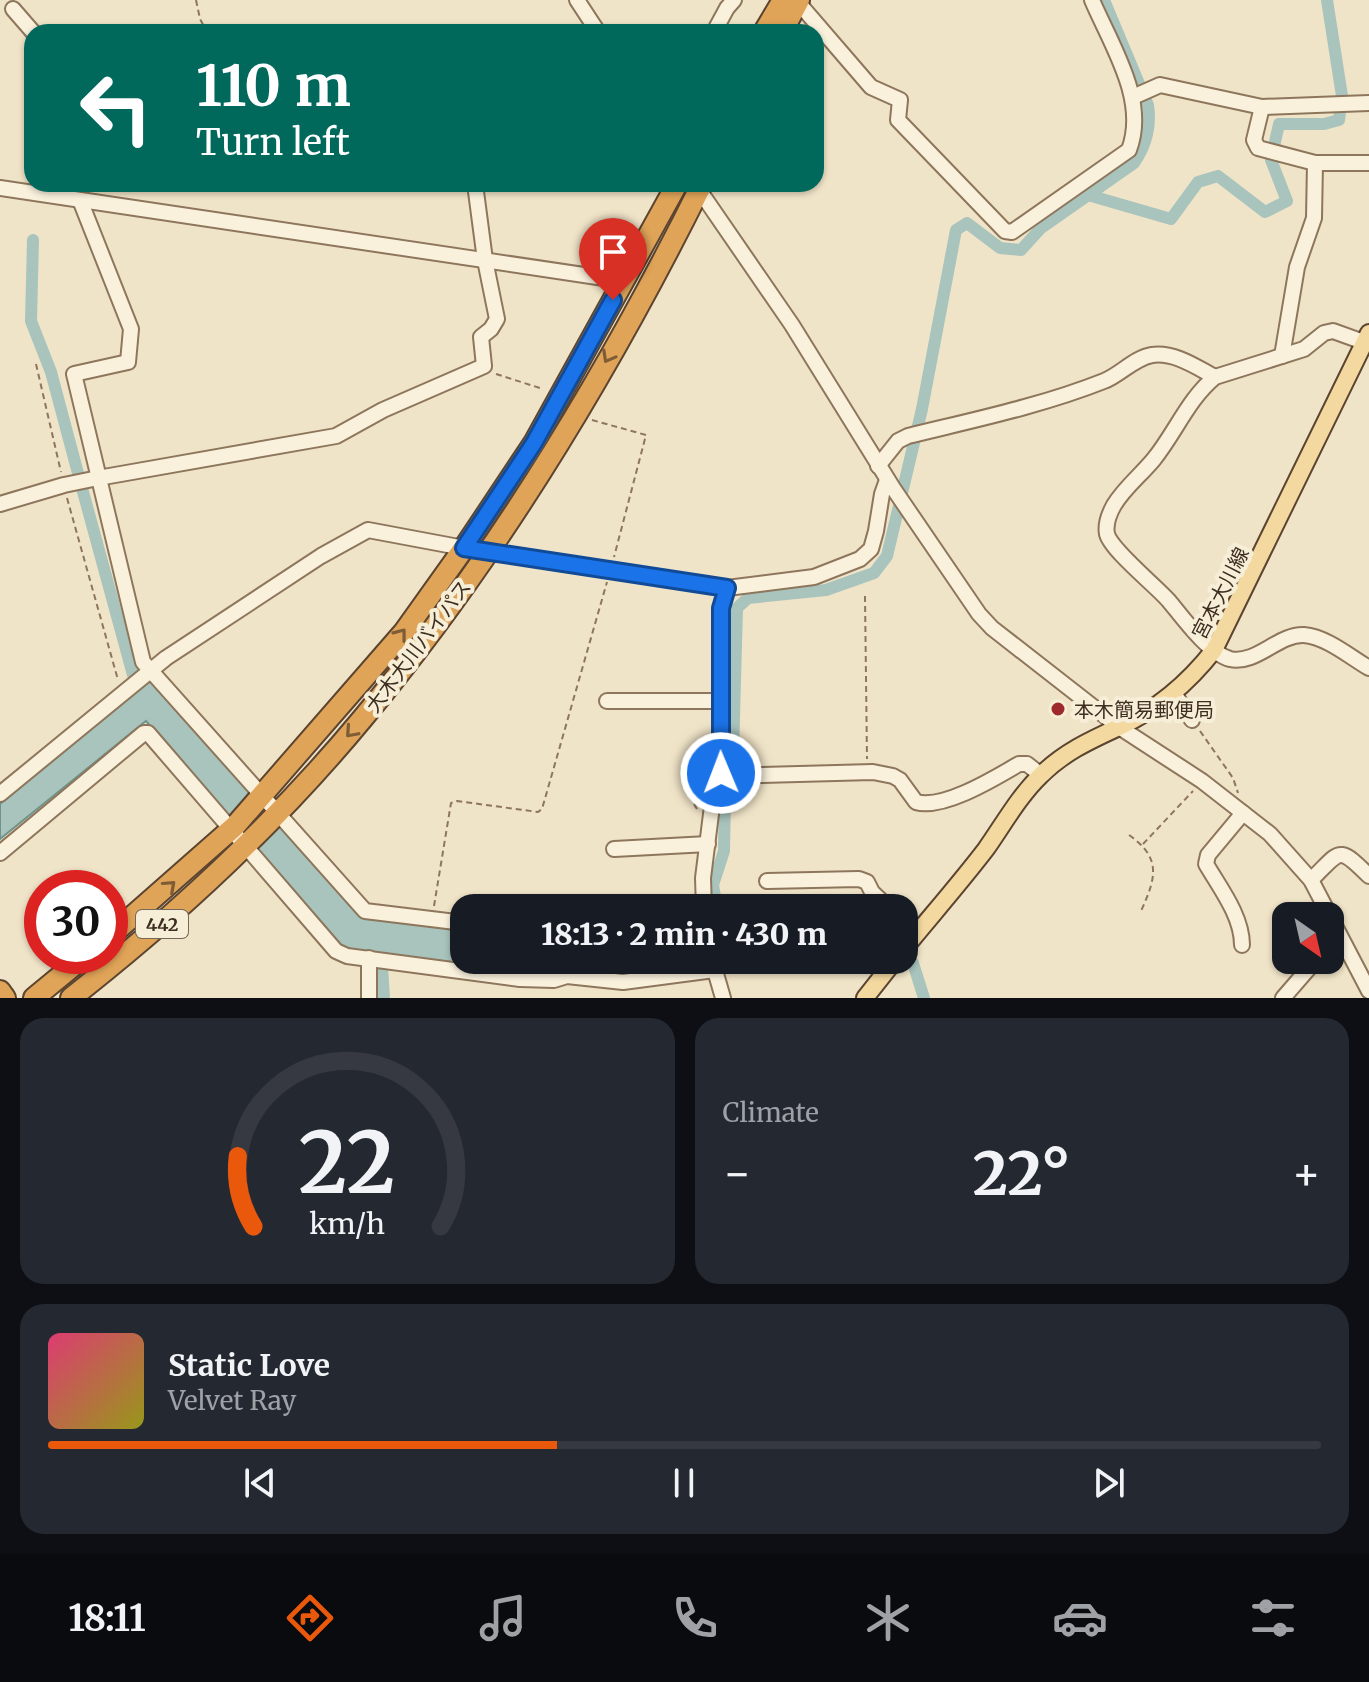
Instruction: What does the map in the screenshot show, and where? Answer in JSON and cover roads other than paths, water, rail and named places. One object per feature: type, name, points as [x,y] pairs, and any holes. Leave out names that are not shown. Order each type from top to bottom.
[{"type":"highway","points":[[772,24],[794,1]]},
{"type":"highway","points":[[785,24],[794,1]]},
{"type":"highway","name":"大木大川バイパス","points":[[128,920],[234,828],[404,632],[534,443],[673,192]]},
{"type":"highway","name":"大木大川バイパス","points":[[71,998],[178,910],[275,815],[362,720],[490,551],[578,412],[696,192]]},
{"type":"highway","points":[[34,998],[63,974]]},
{"type":"highway","points":[[0,991],[5,998]]},
{"type":"main road","name":"宮本大川線","points":[[918,926],[984,851],[1041,775],[1082,744],[1119,727],[1173,692],[1214,650],[1368,340]]},
{"type":"main road","points":[[865,998],[884,974]]},
{"type":"street","points":[[577,0],[593,24]]},
{"type":"street","points":[[718,24],[734,0]]},
{"type":"street","points":[[824,35],[864,80],[886,95],[900,100],[898,120],[1005,231],[1012,232],[1129,150],[1133,141],[1140,94],[1092,0]]},
{"type":"street","points":[[794,1],[814,24]]},
{"type":"street","points":[[13,9],[26,24]]},
{"type":"street","points":[[1140,94],[1160,85],[1262,107],[1363,104]]},
{"type":"street","points":[[1262,107],[1254,140],[1258,148],[1315,163],[1369,163]]},
{"type":"street","points":[[1282,356],[1297,267],[1314,218],[1315,163]]},
{"type":"street","points":[[0,188],[24,189]]},
{"type":"street","points":[[52,192],[80,200],[624,281]]},
{"type":"street","points":[[0,504],[98,478],[336,436],[383,410],[484,366],[481,337],[497,319],[476,192]]},
{"type":"street","points":[[703,192],[792,325],[878,466],[979,614],[992,628],[1119,727],[1202,781],[1270,834],[1311,880],[1320,902]]},
{"type":"street","points":[[80,200],[131,329],[128,362],[74,374],[143,662],[275,815],[365,911],[450,921]]},
{"type":"street","points":[[1368,340],[1333,331],[1324,333],[1304,349],[1215,377],[1203,387],[1168,441],[1113,507],[1107,521],[1107,533],[1112,544],[1214,650],[1226,658],[1237,660],[1289,637],[1305,635],[1321,639],[1369,668]]},
{"type":"street","points":[[878,466],[898,441],[908,436],[1073,392],[1106,381],[1139,359],[1152,355],[1178,358],[1215,377]]},
{"type":"street","points":[[0,794],[150,670],[321,556],[368,530],[464,548],[727,588],[814,577],[860,559],[871,549],[882,494],[890,484]]},
{"type":"street","points":[[704,894],[713,798],[730,774],[720,701],[721,608],[727,588]]},
{"type":"street","points":[[1173,692],[1192,720]]},
{"type":"street","points":[[607,701],[720,701]]},
{"type":"street","points":[[0,853],[144,733],[148,733],[234,828],[336,951],[347,956],[450,969]]},
{"type":"street","points":[[730,774],[867,772],[893,776],[900,780],[916,802],[930,804],[958,795],[1019,764],[1027,764],[1041,775]]},
{"type":"street","points":[[1242,945],[1242,933],[1233,911],[1206,864],[1208,855],[1243,813]]},
{"type":"street","points":[[614,849],[708,844]]},
{"type":"street","points":[[1311,880],[1336,855],[1343,853],[1369,876]]},
{"type":"street","points":[[767,881],[859,879],[867,882],[874,894]]},
{"type":"street","points":[[1344,952],[1369,991]]},
{"type":"street","points":[[369,958],[369,998]]},
{"type":"street","points":[[484,974],[520,979],[554,980],[567,976],[623,982],[665,974]]},
{"type":"street","points":[[716,974],[723,998]]},
{"type":"street","points":[[1283,998],[1304,974]]},
{"type":"water","points":[[148,681],[154,682],[360,917],[450,929],[450,962],[343,949],[146,721],[0,839],[0,804]]},
{"type":"water","points":[[595,974],[637,974],[616,977]]},
{"type":"waterway","points":[[715,894],[713,885],[724,851],[725,798],[732,791],[737,608],[748,598],[826,590],[874,573],[887,556],[922,409],[956,230],[967,223],[1000,248],[1021,250],[1041,228],[1134,163],[1144,143],[1148,128],[1148,105],[1104,0]]},
{"type":"waterway","points":[[1088,195],[1171,219],[1198,182],[1218,176],[1265,212],[1287,201],[1271,160],[1279,124],[1324,124],[1339,120],[1342,96],[1327,0]]},
{"type":"waterway","points":[[33,240],[31,321],[51,372],[79,477]]},
{"type":"waterway","points":[[82,488],[133,675]]},
{"type":"waterway","points":[[382,966],[384,998]]},
{"type":"waterway","points":[[916,974],[924,998]]},
{"type":"place","name":"本木簡易郵便局","points":[[1058,709]]}]
